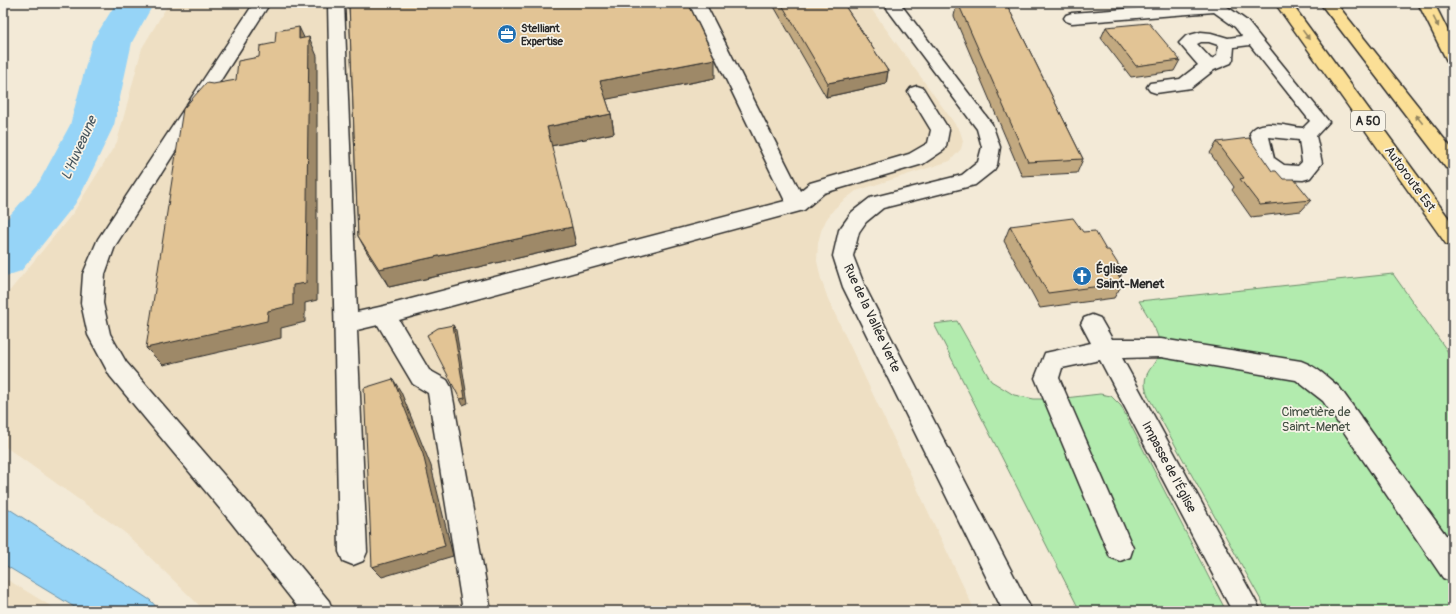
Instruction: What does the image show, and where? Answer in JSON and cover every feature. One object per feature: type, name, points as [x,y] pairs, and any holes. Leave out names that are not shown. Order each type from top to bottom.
[{"type":"main road","name":"Autoroute Est","points":[[1283,3],[1453,239]]},
{"type":"main road","points":[[1328,3],[1453,163]]},
{"type":"main road","points":[[1426,3],[1449,46],[1453,57]]},
{"type":"street","points":[[262,3],[105,244],[94,274],[92,303],[99,335],[118,369],[240,512],[319,611]]},
{"type":"street","points":[[336,3],[353,552]]},
{"type":"street","points":[[696,3],[797,205]]},
{"type":"street","name":"Rue de la Vallée Verte","points":[[893,3],[894,7],[986,128],[991,147],[987,165],[968,180],[877,202],[859,217],[849,230],[843,256],[854,287],[1018,611]]},
{"type":"street","points":[[1072,18],[1215,5],[1241,24],[1320,122],[1307,135]]},
{"type":"street","points":[[1208,66],[1187,43],[1193,38],[1210,36],[1226,43],[1254,40]]},
{"type":"street","points":[[1156,87],[1185,84],[1208,66],[1225,59],[1226,43]]},
{"type":"street","points":[[346,323],[384,315],[797,205],[817,188],[916,159],[937,146],[940,130],[917,92]]},
{"type":"street","points":[[384,315],[421,377],[439,387],[477,611]]},
{"type":"street","name":"Impasse de l'Église","points":[[1092,324],[1247,611]]},
{"type":"street","points":[[1120,548],[1047,378],[1053,360],[1106,349],[1161,348],[1301,371],[1316,381],[1331,394],[1453,568]]},
{"type":"shaded area","points":[[169,3],[867,3],[960,131],[963,141],[961,149],[950,161],[856,191],[844,200],[834,209],[826,220],[821,231],[818,243],[817,261],[828,299],[975,611],[205,611],[124,532],[3,445],[3,299],[73,213],[117,142],[142,48]]},
{"type":"shaded area","points":[[3,577],[59,611],[3,611]]},
{"type":"green space","name":"Cimetière de Saint-Menet","points":[[1393,274],[1453,359],[1453,611],[1267,611],[1148,396],[1145,386],[1145,379],[1158,357],[1160,347],[1155,329],[1139,301]]},
{"type":"green space","points":[[957,321],[991,381],[1014,395],[1034,399],[1056,399],[1100,394],[1111,396],[1121,406],[1226,611],[1080,611],[934,324]]},
{"type":"water","points":[[3,505],[150,600],[160,611],[81,611],[3,564]]},
{"type":"building","points":[[349,3],[688,3],[715,59],[600,81],[611,114],[547,127],[572,227],[379,269],[358,236]]},
{"type":"building","points":[[781,3],[843,3],[888,71],[828,83]]},
{"type":"building","points":[[958,3],[1006,3],[1083,159],[1028,162]]},
{"type":"building","points":[[1149,23],[1180,60],[1136,66],[1106,27]]},
{"type":"building","points":[[299,27],[299,39],[309,37],[306,283],[293,285],[293,305],[268,311],[267,321],[146,348],[183,109],[206,83],[213,84],[236,80],[238,61],[259,57],[260,46],[275,43],[276,31]]},
{"type":"building","points":[[1249,138],[1272,171],[1276,171],[1283,179],[1294,179],[1311,200],[1260,205],[1240,179],[1244,178],[1217,142]]},
{"type":"building","points":[[1073,218],[1083,232],[1095,231],[1106,250],[1109,250],[1123,272],[1117,273],[1123,283],[1048,293],[1010,226]]},
{"type":"building","points":[[453,325],[465,398],[460,399],[427,335],[438,328]]},
{"type":"building","points":[[393,379],[423,454],[445,546],[372,567],[364,388]]},
{"type":"waterway","name":"L'Huveaune","points":[[3,257],[58,192],[92,125],[112,42],[135,3]]},
{"type":"place","name":"Stelliant Expertise","points":[[507,34]]},
{"type":"place","name":"Église Saint-Menet","points":[[1082,276]]}]
